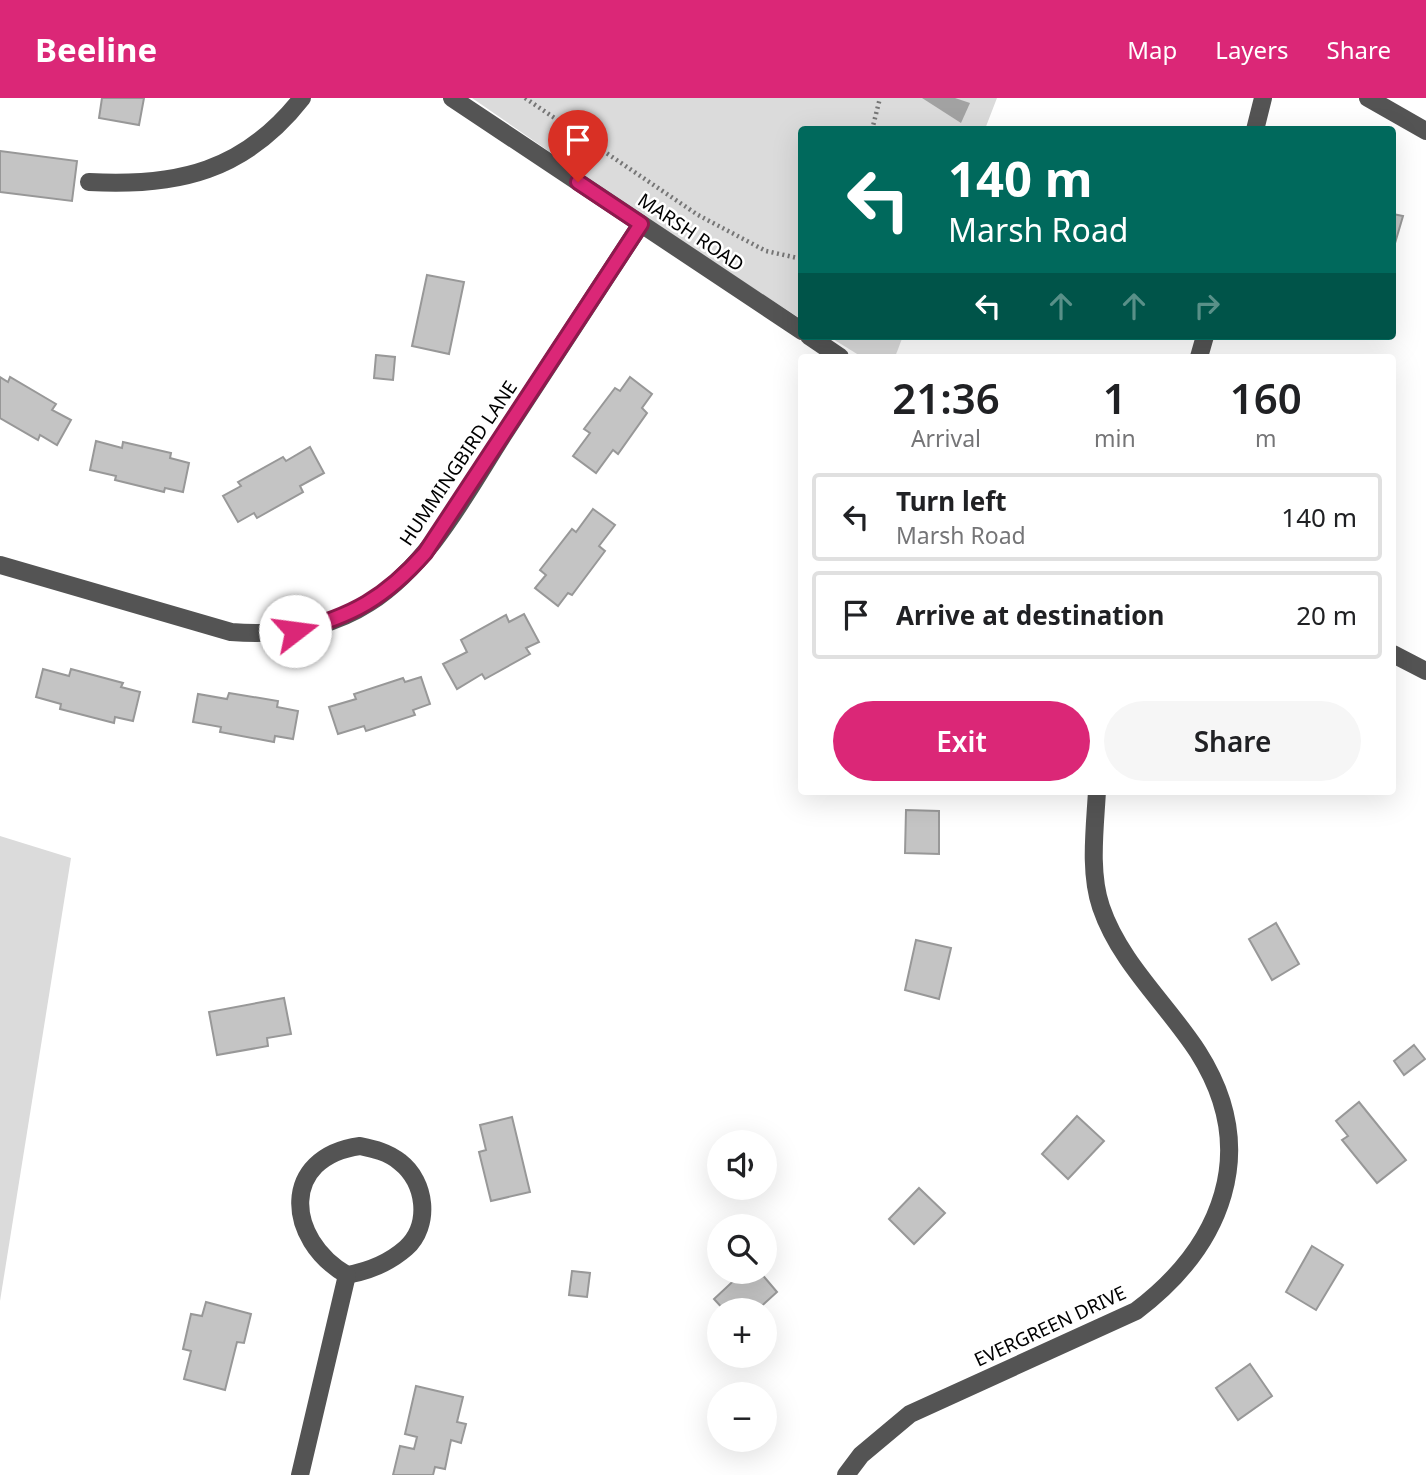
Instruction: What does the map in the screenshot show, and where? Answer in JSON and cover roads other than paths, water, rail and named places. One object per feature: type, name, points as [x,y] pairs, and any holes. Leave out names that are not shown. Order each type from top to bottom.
[{"type":"street","points":[[89,182],[126,184],[167,180],[203,171],[231,160],[254,147],[302,98]]},
{"type":"street","name":"MARSH ROAD","points":[[452,98],[798,328]]},
{"type":"street","points":[[1256,126],[1263,98]]},
{"type":"street","points":[[1368,98],[1426,131]]},
{"type":"street","name":"HUMMINGBIRD LANE","points":[[0,565],[231,632],[265,635],[295,631],[335,621],[347,615],[369,603],[404,576],[425,553],[641,224]]},
{"type":"street","points":[[815,340],[836,354]]},
{"type":"street","points":[[1396,656],[1426,671]]},
{"type":"street","name":"EVERGREEN DRIVE","points":[[846,1475],[861,1455],[910,1414],[1136,1311],[1165,1289],[1192,1259],[1213,1223],[1226,1185],[1228,1152],[1219,1098],[1199,1054],[1117,944],[1101,906],[1095,866],[1097,795]]},
{"type":"street","points":[[360,1146],[381,1151],[400,1162],[415,1179],[421,1196],[422,1215],[418,1232],[407,1247],[369,1271],[347,1275],[318,1255],[306,1235],[300,1216],[301,1195],[309,1176],[323,1159],[338,1149],[360,1146]]},
{"type":"street","points":[[300,1475],[347,1275]]}]
